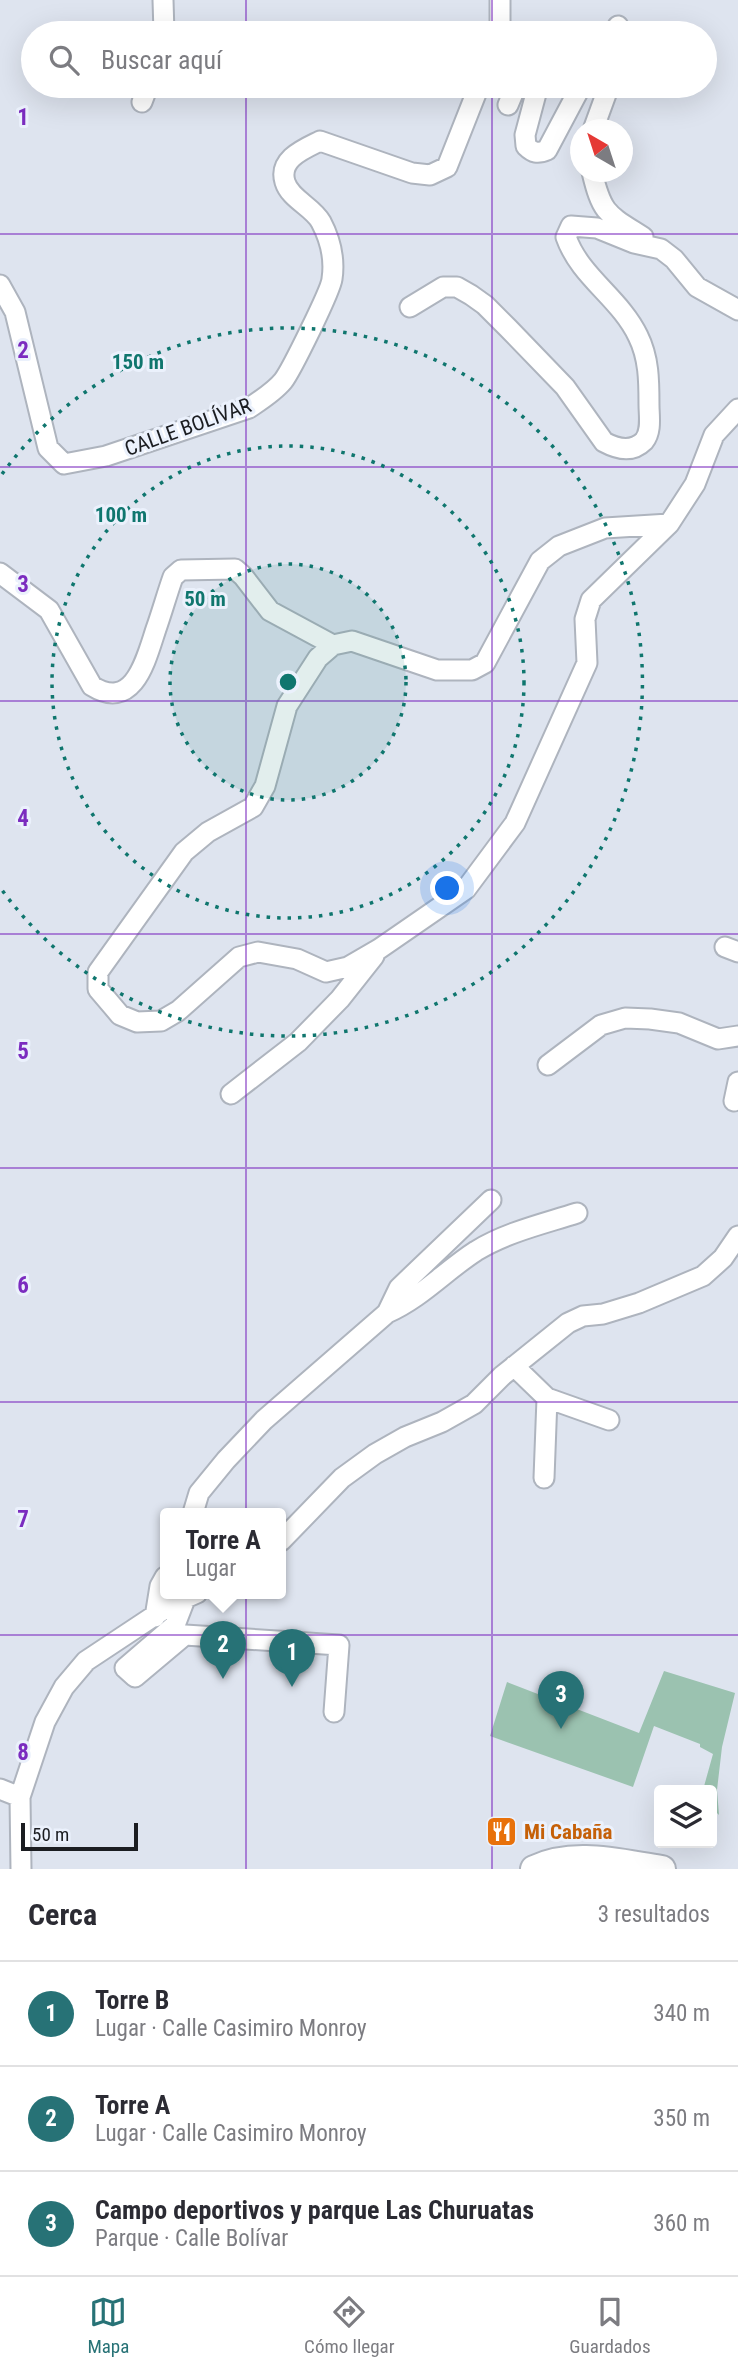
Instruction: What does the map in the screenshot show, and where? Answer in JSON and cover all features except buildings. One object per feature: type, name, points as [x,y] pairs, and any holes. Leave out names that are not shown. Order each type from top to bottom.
[{"type":"street","points":[[163,0],[164,21]]},
{"type":"street","points":[[500,0],[500,21]]},
{"type":"street","name":"CALLE BOLÍVAR","points":[[0,285],[15,312],[48,448],[64,464],[106,456],[249,408],[269,395],[284,380],[332,283],[334,259],[320,219],[299,201],[285,182],[285,166],[296,152],[320,141],[412,173],[429,175],[447,167],[474,98]]},
{"type":"street","points":[[508,105],[511,98]]},
{"type":"street","points":[[535,98],[525,135],[526,146],[532,152],[539,153],[547,150],[575,98]]},
{"type":"street","points":[[597,119],[605,98]]},
{"type":"street","points":[[594,182],[607,214],[674,259],[697,287],[738,310]]},
{"type":"street","points":[[410,307],[443,287],[457,287],[471,295],[508,328],[565,387],[604,442],[614,447],[635,447],[646,439],[650,428],[648,369],[644,352],[625,314],[572,254],[566,237],[571,226],[580,225],[661,249]]},
{"type":"street","points":[[669,524],[606,528],[559,546],[540,561],[485,663],[472,670],[437,670],[352,641],[333,645],[318,658],[287,706],[265,786],[253,807],[208,832],[184,852],[98,972],[98,989],[121,1015],[136,1022],[161,1021],[178,1011],[239,957],[258,952],[297,959],[326,972],[348,967],[466,889],[515,823],[587,663],[585,619],[591,600],[669,524],[695,484],[714,435],[738,409]]},
{"type":"street","points":[[0,573],[49,610],[92,686],[103,692],[119,692],[141,673],[173,577],[181,570],[235,569],[270,611],[333,645]]},
{"type":"street","points":[[231,1094],[298,1042],[340,999],[379,949]]},
{"type":"street","points":[[548,1065],[601,1025],[625,1018],[650,1018],[679,1023],[718,1039],[738,1036]]},
{"type":"street","points":[[387,1313],[399,1288],[491,1200]]},
{"type":"street","points":[[194,1508],[198,1493],[264,1420],[387,1313],[407,1304],[476,1252],[506,1236],[577,1213]]},
{"type":"street","points":[[286,1536],[342,1478],[375,1454],[474,1404],[514,1366],[568,1323],[583,1316],[603,1314],[639,1303],[703,1276],[730,1262],[738,1236]]},
{"type":"street","points":[[514,1366],[547,1398],[609,1420]]},
{"type":"street","points":[[544,1478],[547,1398]]},
{"type":"street","points":[[155,1617],[160,1586]]},
{"type":"street","points":[[21,1869],[20,1797],[45,1722],[64,1687],[86,1661],[172,1604],[184,1599]]},
{"type":"street","points":[[189,1599],[175,1625],[125,1668],[135,1677],[185,1635],[338,1646],[334,1712]]},
{"type":"street","points":[[0,1789],[20,1797]]},
{"type":"street","points":[[534,1869],[548,1862],[590,1858],[662,1869]]},
{"type":"green space","points":[[664,1671],[735,1693],[722,1747],[717,1790],[717,1785],[704,1785],[713,1754],[700,1747],[700,1744],[654,1726],[633,1787],[490,1736],[507,1682],[639,1733]]},
{"type":"place","name":"Torre A","points":[[223,1679]]},
{"type":"place","name":"Torre B","points":[[292,1687]]},
{"type":"place","name":"Campo deportivos y parque Las Churuatas","points":[[561,1729]]},
{"type":"place","name":"Mi Cabaña","points":[[501,1832]]}]
